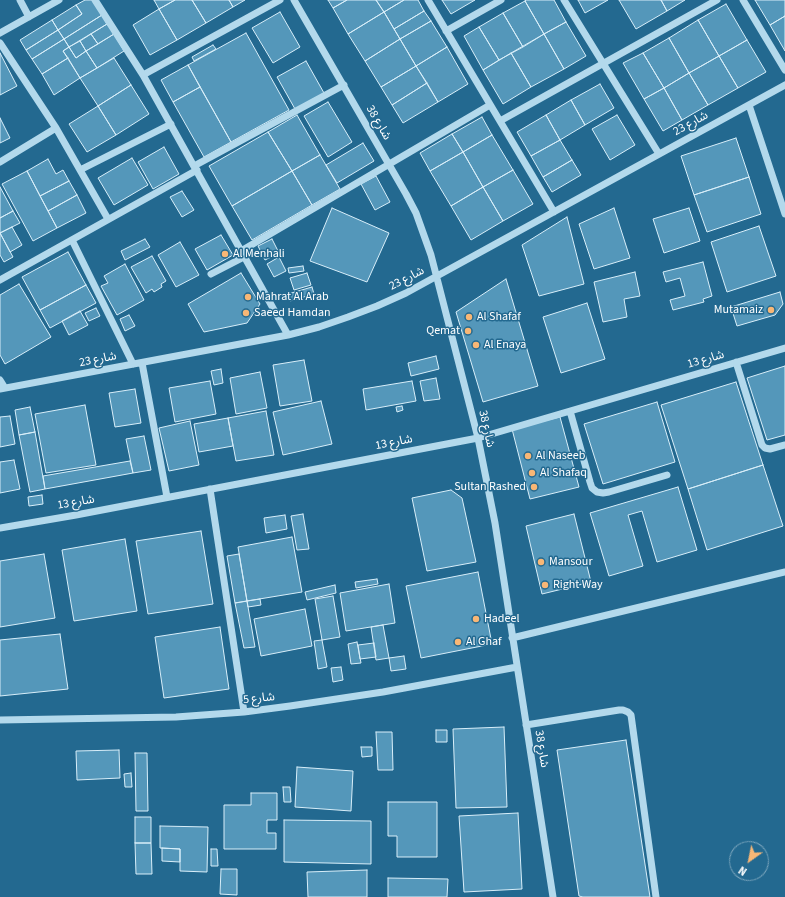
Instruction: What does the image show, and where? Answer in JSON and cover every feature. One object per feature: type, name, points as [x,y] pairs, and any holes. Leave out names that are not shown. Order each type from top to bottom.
[{"type":"street","points":[[20,0],[29,17]]},
{"type":"street","points":[[0,33],[59,0]]},
{"type":"street","points":[[95,0],[143,75],[288,335]]},
{"type":"street","points":[[143,75],[280,0]]},
{"type":"street","name":"شارع 38","points":[[294,0],[416,213],[429,248],[478,438],[494,523],[553,897]]},
{"type":"street","points":[[428,0],[554,212]]},
{"type":"street","points":[[446,31],[501,0]]},
{"type":"street","points":[[564,0],[658,154]]},
{"type":"street","points":[[500,121],[717,0]]},
{"type":"street","points":[[742,0],[785,70]]},
{"type":"street","points":[[0,43],[56,128],[108,219]]},
{"type":"street","points":[[0,280],[195,168],[344,85]]},
{"type":"street","name":"شارع 23","points":[[3,388],[288,335],[319,327],[370,308],[406,293],[785,85]]},
{"type":"street","points":[[211,274],[389,164],[490,105]]},
{"type":"street","points":[[749,105],[785,214]]},
{"type":"street","points":[[80,170],[171,124]]},
{"type":"street","points":[[0,162],[56,128]]},
{"type":"street","points":[[72,240],[133,364]]},
{"type":"street","name":"شارع 13","points":[[0,528],[478,438],[785,348]]},
{"type":"street","points":[[736,362],[762,445],[770,449],[785,445]]},
{"type":"street","points":[[142,363],[167,497]]},
{"type":"street","points":[[0,380],[3,388]]},
{"type":"street","points":[[570,411],[592,488],[597,492],[609,492],[667,475]]},
{"type":"street","points":[[210,489],[244,712]]},
{"type":"street","points":[[512,638],[785,572]]},
{"type":"street","name":"شارع 5","points":[[0,720],[176,717],[244,712],[368,694],[517,667]]},
{"type":"street","points":[[526,725],[619,710],[628,712],[631,715],[656,897]]},
{"type":"building","points":[[85,0],[92,0],[102,15],[64,39],[58,30],[82,14],[76,5]]},
{"type":"building","points":[[154,0],[175,0],[159,9]]},
{"type":"building","points":[[175,0],[192,0],[206,23],[177,40],[159,9]]},
{"type":"building","points":[[192,0],[229,0],[233,7],[206,23]]},
{"type":"building","points":[[229,0],[245,0],[233,7]]},
{"type":"building","points":[[328,0],[347,0],[333,8]]},
{"type":"building","points":[[347,0],[376,0],[384,12],[348,34],[333,8]]},
{"type":"building","points":[[376,0],[404,0],[384,12]]},
{"type":"building","points":[[404,0],[418,0],[424,11],[394,29],[384,12]]},
{"type":"building","points":[[442,0],[475,0],[451,14]]},
{"type":"building","points":[[554,0],[566,22],[544,34],[525,1]]},
{"type":"building","points":[[578,0],[608,0],[585,13]]},
{"type":"building","points":[[619,0],[661,0],[667,11],[636,29]]},
{"type":"building","points":[[661,0],[685,0],[667,11]]},
{"type":"building","points":[[755,0],[785,0],[785,16],[770,25]]},
{"type":"building","points":[[525,1],[544,34],[523,47],[503,13]]},
{"type":"building","points":[[726,4],[747,40],[719,56],[698,20]]},
{"type":"building","points":[[76,5],[82,14],[58,30],[52,20]]},
{"type":"building","points":[[159,9],[177,40],[150,55],[133,25]]},
{"type":"building","points":[[424,11],[431,21],[400,39],[394,29]]},
{"type":"building","points":[[280,12],[300,47],[273,63],[252,28]]},
{"type":"building","points":[[384,12],[400,39],[365,61],[348,34]]},
{"type":"building","points":[[503,13],[523,47],[499,60],[479,27]]},
{"type":"building","points":[[102,15],[107,24],[69,47],[64,39]]},
{"type":"building","points":[[785,16],[785,51],[770,25]]},
{"type":"building","points":[[52,20],[58,30],[26,50],[20,40]]},
{"type":"building","points":[[698,20],[719,56],[689,73],[669,38]]},
{"type":"building","points":[[431,21],[447,47],[416,66],[400,39]]},
{"type":"building","points":[[566,22],[586,56],[564,69],[544,34]]},
{"type":"building","points":[[107,24],[114,34],[98,44],[91,34]]},
{"type":"building","points":[[479,27],[499,60],[483,70],[464,36]]},
{"type":"building","points":[[58,30],[64,39],[32,59],[26,50]]},
{"type":"building","points":[[246,33],[289,110],[231,142],[188,65]]},
{"type":"building","points":[[91,34],[98,44],[86,51],[80,41]]},
{"type":"building","points":[[114,34],[124,51],[97,68],[86,51]]},
{"type":"building","points":[[544,34],[564,69],[531,87],[511,53]]},
{"type":"building","points":[[669,38],[689,73],[664,88],[643,53]]},
{"type":"building","points":[[64,39],[69,47],[63,51],[68,58],[42,74],[32,59]]},
{"type":"building","points":[[400,39],[416,66],[381,87],[365,61]]},
{"type":"building","points":[[747,40],[766,72],[738,88],[719,56]]},
{"type":"building","points":[[80,41],[86,51],[76,58],[69,47]]},
{"type":"building","points":[[213,45],[216,49],[194,61],[192,57]]},
{"type":"building","points":[[69,47],[76,58],[86,51],[97,68],[80,78],[63,51]]},
{"type":"building","points":[[447,47],[468,84],[438,102],[416,66]]},
{"type":"building","points":[[0,53],[17,86],[0,95]]},
{"type":"building","points":[[511,53],[531,87],[503,104],[483,70]]},
{"type":"building","points":[[643,53],[664,88],[644,99],[623,63]]},
{"type":"building","points":[[719,56],[738,88],[708,105],[689,73]]},
{"type":"building","points":[[68,58],[80,78],[54,95],[42,74]]},
{"type":"building","points":[[114,58],[131,85],[98,106],[80,78]]},
{"type":"building","points":[[306,61],[324,93],[295,109],[277,77]]},
{"type":"building","points":[[188,65],[200,87],[173,102],[161,80]]},
{"type":"building","points":[[416,66],[427,83],[392,105],[381,87]]},
{"type":"building","points":[[689,73],[708,105],[682,120],[664,88]]},
{"type":"building","points":[[427,83],[438,102],[403,123],[392,105]]},
{"type":"building","points":[[600,84],[614,108],[585,125],[571,100]]},
{"type":"building","points":[[131,85],[149,114],[116,135],[98,106]]},
{"type":"building","points":[[200,87],[231,142],[204,157],[173,102]]},
{"type":"building","points":[[664,88],[682,120],[663,131],[644,99]]},
{"type":"building","points":[[571,100],[585,125],[560,140],[546,115]]},
{"type":"building","points":[[328,102],[352,142],[328,157],[304,116]]},
{"type":"building","points":[[98,106],[116,135],[87,152],[69,124]]},
{"type":"building","points":[[297,115],[320,155],[292,171],[268,132]]},
{"type":"building","points":[[546,115],[560,140],[531,156],[517,132]]},
{"type":"building","points":[[617,115],[635,145],[610,160],[592,129]]},
{"type":"building","points":[[482,117],[492,135],[463,152],[452,134]]},
{"type":"building","points":[[0,118],[10,138],[0,143]]},
{"type":"building","points":[[268,132],[292,171],[232,206],[209,166]]},
{"type":"building","points":[[452,134],[463,152],[430,171],[420,153]]},
{"type":"building","points":[[492,135],[513,170],[483,187],[463,152]]},
{"type":"building","points":[[736,138],[749,177],[694,195],[681,156]]},
{"type":"building","points":[[560,140],[572,160],[543,177],[531,156]]},
{"type":"building","points":[[363,143],[374,161],[337,183],[326,165]]},
{"type":"building","points":[[164,147],[179,174],[153,189],[138,162]]},
{"type":"building","points":[[463,152],[483,187],[451,206],[430,171]]},
{"type":"building","points":[[320,155],[340,189],[312,205],[292,171]]},
{"type":"building","points":[[132,158],[148,185],[114,205],[98,178]]},
{"type":"building","points":[[48,159],[56,174],[63,170],[69,181],[40,196],[27,171]]},
{"type":"building","points":[[572,160],[581,175],[552,192],[543,177]]},
{"type":"building","points":[[513,170],[533,204],[503,221],[483,187]]},
{"type":"building","points":[[27,171],[57,228],[33,241],[2,184]]},
{"type":"building","points":[[292,171],[312,205],[252,240],[232,206]]},
{"type":"building","points":[[376,176],[390,202],[375,210],[361,184]]},
{"type":"building","points":[[749,177],[761,214],[707,232],[694,195]]},
{"type":"building","points":[[69,181],[77,195],[48,211],[40,196]]},
{"type":"building","points":[[0,187],[13,211],[0,218]]},
{"type":"building","points":[[483,187],[503,221],[471,240],[451,206]]},
{"type":"building","points":[[182,191],[194,210],[182,217],[170,197]]},
{"type":"building","points":[[77,195],[86,213],[57,228],[48,211]]},
{"type":"building","points":[[332,208],[389,233],[367,282],[310,261]]},
{"type":"building","points":[[614,208],[630,258],[594,269],[579,224]]},
{"type":"building","points":[[689,208],[700,241],[664,253],[653,219]]},
{"type":"building","points":[[13,211],[20,223],[0,233],[0,218]]},
{"type":"building","points":[[567,217],[584,284],[539,296],[522,245]]},
{"type":"building","points":[[759,226],[776,276],[727,292],[711,242]]},
{"type":"building","points":[[12,227],[22,245],[10,252],[0,233]]},
{"type":"building","points":[[0,233],[13,257],[4,262],[0,255]]},
{"type":"building","points":[[221,235],[233,255],[207,270],[195,249]]},
{"type":"building","points":[[145,239],[150,247],[125,260],[121,251]]},
{"type":"building","points":[[272,239],[279,253],[265,260],[258,246]]},
{"type":"building","points":[[180,242],[199,275],[176,287],[158,255]]},
{"type":"building","points":[[68,252],[86,285],[40,310],[22,277]]},
{"type":"building","points":[[152,256],[166,281],[161,284],[162,287],[154,292],[152,289],[146,293],[131,267]]},
{"type":"building","points":[[279,257],[286,271],[274,277],[267,264]]},
{"type":"building","points":[[703,262],[712,296],[703,299],[704,302],[673,310],[670,300],[685,296],[680,278],[666,282],[663,272]]},
{"type":"building","points":[[125,264],[144,300],[117,315],[101,286],[108,283],[104,276]]},
{"type":"building","points":[[303,266],[304,271],[289,273],[288,268]]},
{"type":"building","points":[[635,272],[640,296],[624,299],[627,317],[603,322],[594,282]]},
{"type":"building","points":[[241,273],[260,304],[247,323],[204,332],[188,304]]},
{"type":"building","points":[[307,273],[311,285],[294,290],[290,278]]},
{"type":"building","points":[[506,279],[538,386],[483,402],[456,312]]},
{"type":"building","points":[[19,284],[51,337],[5,364],[0,355],[0,295]]},
{"type":"building","points":[[86,285],[96,303],[50,328],[40,310]]},
{"type":"building","points":[[312,287],[314,294],[290,301],[288,294]]},
{"type":"building","points":[[780,292],[783,304],[775,315],[737,326],[731,307]]},
{"type":"building","points":[[587,303],[605,359],[561,373],[543,317]]},
{"type":"building","points":[[96,308],[100,316],[89,321],[85,313]]},
{"type":"building","points":[[80,311],[88,325],[69,335],[62,321]]},
{"type":"building","points":[[129,315],[135,326],[125,331],[120,319]]},
{"type":"building","points":[[436,356],[439,369],[411,376],[408,363]]},
{"type":"building","points":[[304,360],[312,401],[280,406],[273,365]]},
{"type":"building","points":[[785,366],[785,435],[767,440],[747,378]]},
{"type":"building","points":[[221,369],[223,383],[214,385],[211,371]]},
{"type":"building","points":[[260,372],[267,408],[236,414],[230,378]]},
{"type":"building","points":[[436,378],[440,399],[424,401],[420,381]]},
{"type":"building","points":[[210,381],[216,414],[175,422],[169,388]]},
{"type":"building","points":[[412,381],[416,401],[366,410],[363,389]]},
{"type":"building","points":[[736,382],[763,465],[688,489],[661,405]]},
{"type":"building","points":[[135,389],[141,423],[115,427],[109,393]]},
{"type":"building","points":[[321,401],[332,444],[283,455],[273,412]]},
{"type":"building","points":[[657,402],[675,462],[603,484],[584,424]]},
{"type":"building","points":[[85,405],[96,465],[46,473],[35,414]]},
{"type":"building","points":[[402,406],[403,410],[397,412],[396,407]]},
{"type":"building","points":[[30,407],[35,432],[19,435],[15,410]]},
{"type":"building","points":[[266,411],[274,455],[236,461],[228,418]]},
{"type":"building","points":[[10,416],[15,444],[0,447],[0,417]]},
{"type":"building","points":[[560,417],[579,487],[530,499],[512,429]]},
{"type":"building","points":[[228,418],[233,446],[199,452],[194,424]]},
{"type":"building","points":[[190,421],[199,465],[169,471],[159,428]]},
{"type":"building","points":[[35,432],[45,489],[30,492],[19,435]]},
{"type":"building","points":[[144,436],[151,470],[133,473],[126,439]]},
{"type":"building","points":[[14,460],[20,489],[0,493],[0,462]]},
{"type":"building","points":[[130,461],[133,473],[45,489],[43,476]]},
{"type":"building","points":[[763,465],[783,526],[707,550],[688,489]]},
{"type":"building","points":[[678,487],[697,550],[657,562],[642,511],[628,515],[643,566],[609,576],[590,513]]},
{"type":"building","points":[[451,490],[462,498],[476,562],[427,571],[412,498]]},
{"type":"building","points":[[42,495],[43,504],[29,506],[28,497]]},
{"type":"building","points":[[303,514],[309,549],[297,550],[291,516]]},
{"type":"building","points":[[574,514],[591,582],[542,594],[526,526]]},
{"type":"building","points":[[285,515],[287,529],[266,533],[264,518]]},
{"type":"building","points":[[201,531],[213,604],[148,614],[136,541]]},
{"type":"building","points":[[292,537],[302,592],[247,601],[238,547]]},
{"type":"building","points":[[125,539],[137,611],[74,621],[62,550]]},
{"type":"building","points":[[44,554],[55,618],[0,627],[0,561]]},
{"type":"building","points":[[239,554],[247,601],[235,603],[227,556]]},
{"type":"building","points":[[478,572],[492,644],[421,658],[406,586]]},
{"type":"building","points":[[377,579],[378,584],[356,588],[355,582]]},
{"type":"building","points":[[389,584],[395,623],[346,631],[340,593]]},
{"type":"building","points":[[335,585],[336,593],[307,600],[305,592]]},
{"type":"building","points":[[333,596],[340,637],[322,640],[315,599]]},
{"type":"building","points":[[260,599],[261,605],[248,607],[247,601]]},
{"type":"building","points":[[247,601],[255,647],[244,648],[235,603]]},
{"type":"building","points":[[305,609],[312,646],[261,656],[254,619]]},
{"type":"building","points":[[383,625],[389,658],[376,660],[371,627]]},
{"type":"building","points":[[220,627],[229,689],[164,698],[155,637]]},
{"type":"building","points":[[60,634],[68,689],[0,696],[0,640]]},
{"type":"building","points":[[322,640],[327,667],[318,669],[314,641]]},
{"type":"building","points":[[357,642],[361,663],[351,664],[348,644]]},
{"type":"building","points":[[374,643],[376,657],[360,659],[358,645]]},
{"type":"building","points":[[404,656],[406,669],[391,671],[389,658]]},
{"type":"building","points":[[341,667],[343,680],[333,682],[331,668]]},
{"type":"building","points":[[504,727],[507,807],[456,808],[453,729]]},
{"type":"building","points":[[436,730],[447,730],[447,742],[436,742]]},
{"type":"building","points":[[376,732],[392,732],[393,770],[378,770]]},
{"type":"building","points":[[626,740],[650,897],[579,896],[557,750]]},
{"type":"building","points":[[361,747],[372,747],[372,756],[362,757]]},
{"type":"building","points":[[119,750],[120,778],[77,780],[76,751]]},
{"type":"building","points":[[135,753],[147,753],[148,811],[136,811]]},
{"type":"building","points":[[297,767],[353,771],[351,811],[295,807]]},
{"type":"building","points":[[131,773],[132,787],[125,787],[124,774]]},
{"type":"building","points":[[283,787],[290,787],[291,802],[284,802]]},
{"type":"building","points":[[251,793],[277,793],[277,820],[267,820],[267,833],[276,833],[276,849],[224,849],[224,805],[251,805]]},
{"type":"building","points":[[388,802],[437,802],[437,857],[397,857],[397,836],[388,836]]},
{"type":"building","points":[[518,813],[522,889],[464,892],[459,816]]},
{"type":"building","points":[[135,817],[151,817],[151,843],[135,843]]},
{"type":"building","points":[[284,820],[371,821],[371,864],[284,862]]},
{"type":"building","points":[[160,826],[208,827],[207,872],[180,871],[180,849],[160,848]]},
{"type":"building","points":[[135,843],[151,843],[152,874],[136,874]]},
{"type":"building","points":[[162,848],[180,849],[180,862],[162,861]]},
{"type":"building","points":[[211,849],[217,849],[218,866],[211,866]]},
{"type":"building","points":[[221,869],[237,869],[237,895],[220,894]]},
{"type":"building","points":[[367,870],[367,897],[308,897],[307,872]]},
{"type":"building","points":[[388,878],[448,879],[447,897],[388,897]]},
{"type":"place","name":"Al Menhali","points":[[225,254]]},
{"type":"place","name":"Mahrat Al Arab","points":[[248,297]]},
{"type":"place","name":"Mutamaiz","points":[[771,310]]},
{"type":"place","name":"Saeed Hamdan","points":[[246,313]]},
{"type":"place","name":"Al Shafaf","points":[[469,317]]},
{"type":"place","name":"Qemat","points":[[468,331]]},
{"type":"place","name":"Al Enaya","points":[[476,345]]},
{"type":"place","name":"Al Naseeb","points":[[528,456]]},
{"type":"place","name":"Al Shafaq","points":[[532,473]]},
{"type":"place","name":"Sultan Rashed","points":[[534,487]]},
{"type":"place","name":"Mansour","points":[[541,562]]},
{"type":"place","name":"Right Way","points":[[545,585]]},
{"type":"place","name":"Hadeel","points":[[476,619]]},
{"type":"place","name":"Al Ghaf","points":[[458,642]]}]
